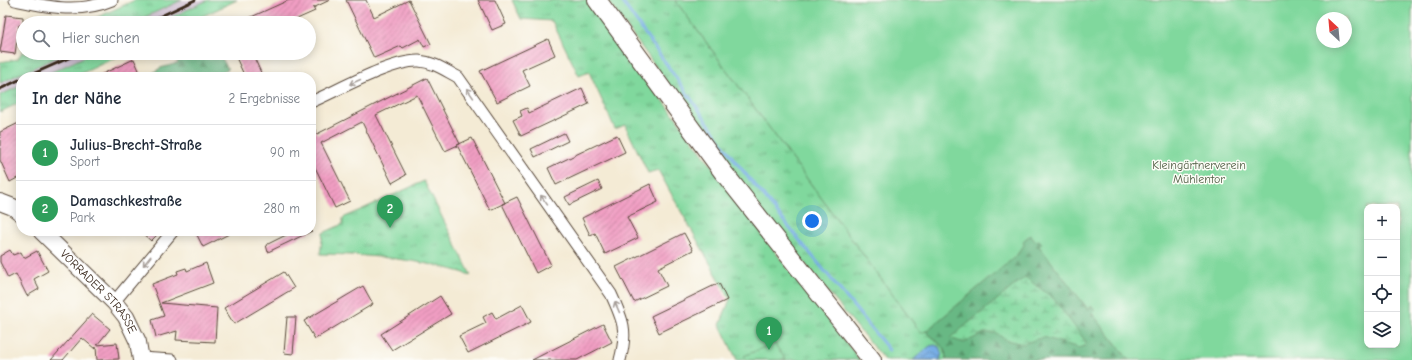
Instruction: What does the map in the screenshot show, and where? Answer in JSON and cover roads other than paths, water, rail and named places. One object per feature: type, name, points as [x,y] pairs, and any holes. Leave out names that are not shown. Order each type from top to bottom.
[{"type":"main road","points":[[597,0],[723,172],[872,360]]},
{"type":"street","points":[[15,0],[41,5],[80,9],[99,6],[112,0]]},
{"type":"street","points":[[316,100],[388,68],[418,61],[435,64],[458,77],[611,294],[623,320],[624,345],[620,360]]},
{"type":"street","points":[[0,202],[16,209]]},
{"type":"street","name":"VORRADER STRASSE","points":[[46,236],[114,302],[132,328],[141,359]]},
{"type":"street","points":[[114,302],[168,236]]},
{"type":"street","points":[[141,359],[172,360]]},
{"type":"water","points":[[935,345],[939,347],[942,353],[940,360],[913,360],[930,346]]},
{"type":"waterway","points":[[621,0],[735,161],[889,350]]},
{"type":"railway","points":[[161,16],[195,0]]},
{"type":"railway","points":[[37,72],[64,60]]},
{"type":"railway","points":[[0,89],[16,81]]},
{"type":"place","name":"Damaschkestraße","points":[[390,228]]},
{"type":"place","name":"Julius-Brecht-Straße","points":[[769,350]]},
{"type":"park label","name":"Kleingärtnerverein Mühlentor","points":[[1199,172]]}]
